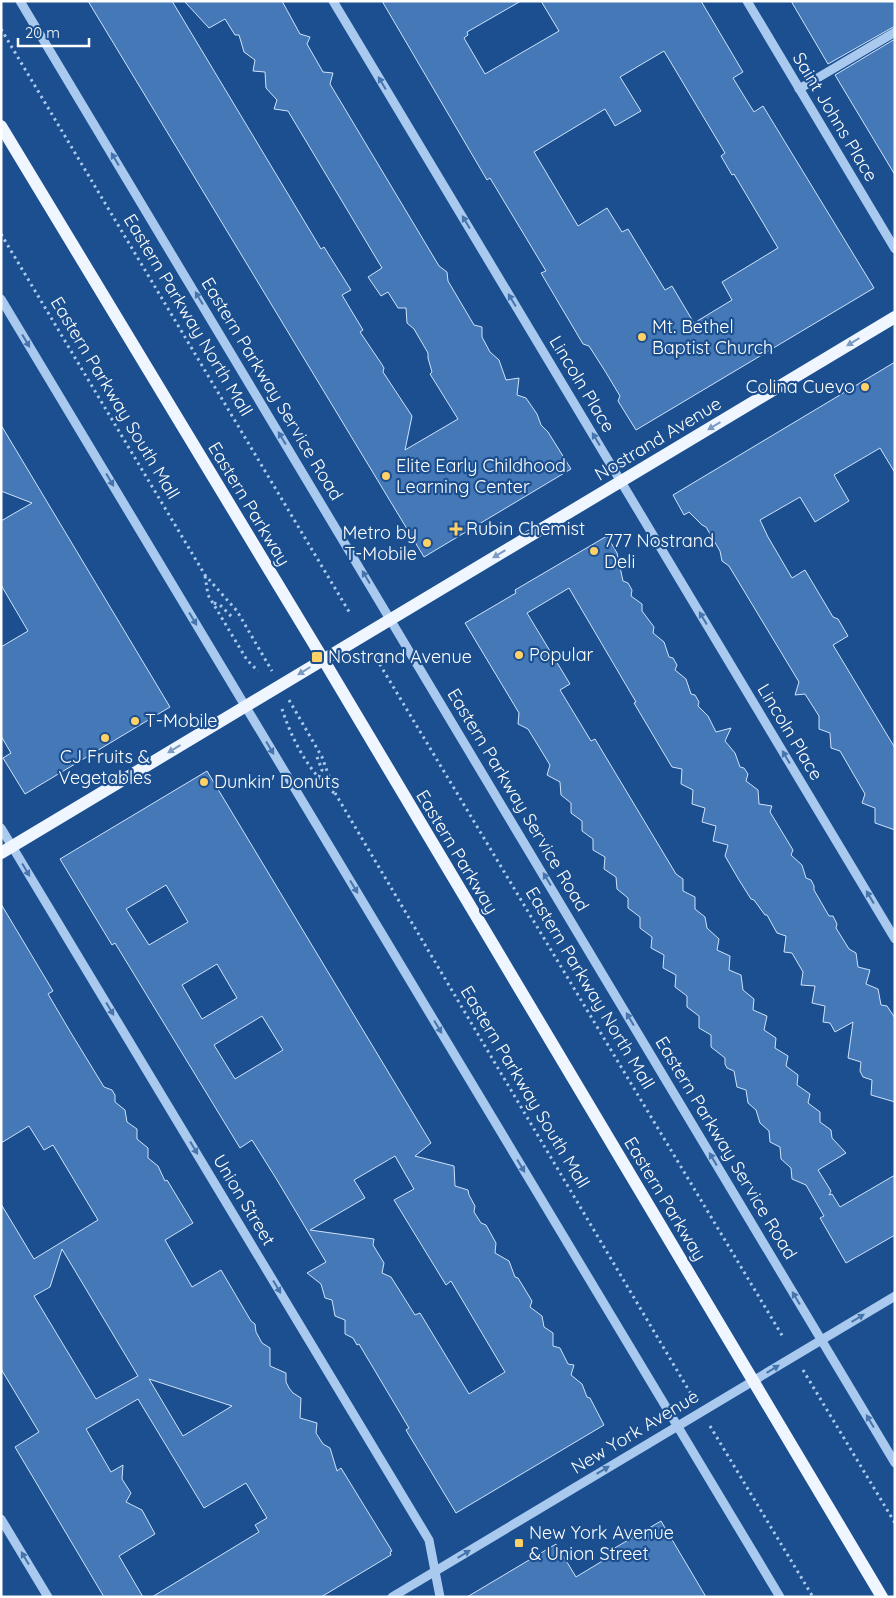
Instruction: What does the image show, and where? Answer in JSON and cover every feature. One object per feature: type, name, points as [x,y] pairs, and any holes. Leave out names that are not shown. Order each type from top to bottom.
[{"type":"main road","name":"Eastern Parkway","points":[[1,126],[323,659],[882,1597]]},
{"type":"main road","name":"Nostrand Avenue","points":[[7,849],[895,317]]},
{"type":"street","name":"Eastern Parkway Service Road","points":[[20,1],[895,1462]]},
{"type":"street","name":"Lincoln Place","points":[[333,1],[895,939]]},
{"type":"street","name":"Saint Johns Place","points":[[747,1],[895,249]]},
{"type":"street","points":[[799,89],[895,32]]},
{"type":"street","points":[[1,299],[780,1597]]},
{"type":"street","name":"Union Street","points":[[1,828],[7,849],[429,1540],[440,1597]]},
{"type":"street","name":"New York Avenue","points":[[392,1597],[895,1296]]},
{"type":"street","points":[[1,1519],[48,1597]]},
{"type":"path","name":"Eastern Parkway North Mall","points":[[1,29],[351,615]]},
{"type":"path","name":"Eastern Parkway South Mall","points":[[1,234],[205,575],[237,612],[268,664]]},
{"type":"path","name":"Eastern Parkway South Mall","points":[[205,575],[208,595],[247,660],[258,671]]},
{"type":"path","points":[[213,603],[220,605],[232,617]]},
{"type":"path","name":"Eastern Parkway North Mall","points":[[373,653],[782,1337]]},
{"type":"path","name":"Eastern Parkway South Mall","points":[[290,703],[322,757],[335,793],[691,1394]]},
{"type":"path","name":"Eastern Parkway South Mall","points":[[282,709],[288,730],[318,779],[335,793]]},
{"type":"path","points":[[317,757],[322,770],[318,779]]},
{"type":"path","points":[[802,1370],[895,1523]]},
{"type":"path","points":[[710,1425],[813,1597]]},
{"type":"building","points":[[88,1],[172,1],[321,249],[324,247],[351,290],[342,295],[363,330],[360,332],[384,368],[383,372],[412,416],[405,450],[458,419],[430,374],[432,372],[428,353],[414,329],[407,323],[406,308],[398,308],[388,292],[381,296],[368,277],[382,268],[288,111],[274,109],[277,100],[266,88],[265,72],[253,71],[255,60],[244,52],[239,35],[235,35],[225,19],[209,28],[184,1],[282,1],[300,34],[310,37],[307,44],[323,72],[333,73],[330,84],[439,266],[447,272],[448,281],[474,325],[482,327],[482,337],[490,352],[499,360],[506,380],[519,378],[517,395],[526,398],[537,414],[541,425],[548,432],[571,469],[424,557]]},
{"type":"building","points":[[382,1],[521,1],[467,32],[468,35],[464,38],[485,74],[559,31],[541,1],[701,1],[743,72],[733,78],[754,112],[763,106],[874,288],[636,430],[618,401],[620,396],[605,371],[589,346],[583,344],[541,273],[546,271],[490,178],[487,180]],"holes":[[[664,51],[725,153],[721,156],[732,175],[734,174],[778,248],[722,282],[732,300],[694,323],[672,286],[665,290],[628,229],[622,232],[607,208],[578,226],[534,152],[605,109],[615,126],[641,111],[620,77]]]},
{"type":"building","points":[[791,1],[895,1],[895,26],[828,64]]},
{"type":"building","points":[[895,39],[895,175],[835,75]]},
{"type":"building","points":[[895,362],[895,473],[880,448],[834,475],[849,501],[815,522],[800,497],[760,520],[792,578],[805,570],[833,617],[838,619],[848,636],[833,645],[895,748],[895,830],[875,823],[875,808],[862,803],[865,794],[840,751],[831,748],[830,733],[819,729],[819,716],[805,694],[795,695],[799,682],[729,566],[722,561],[720,551],[706,527],[689,512],[684,515],[673,495]]},
{"type":"building","points":[[1,425],[170,707],[25,794],[3,758],[11,753],[1,736],[1,647],[28,631],[1,585],[1,521],[32,503],[1,491]]},
{"type":"building","points":[[607,536],[617,553],[623,581],[628,583],[632,590],[631,596],[642,604],[642,611],[654,627],[653,633],[664,642],[669,657],[673,658],[677,665],[675,670],[686,679],[691,694],[695,695],[699,702],[698,706],[708,716],[716,732],[731,728],[725,741],[735,753],[740,767],[744,768],[748,774],[746,781],[758,790],[759,804],[772,806],[770,812],[793,850],[791,855],[802,865],[806,878],[811,880],[814,890],[829,916],[833,916],[837,924],[836,928],[849,949],[856,953],[858,967],[870,970],[866,984],[878,989],[881,1005],[887,1006],[895,1018],[895,1102],[871,1095],[872,1080],[863,1077],[860,1071],[861,1062],[848,1058],[853,1022],[835,1032],[830,1023],[823,1022],[825,1006],[812,1003],[815,986],[801,985],[803,972],[792,953],[784,952],[786,936],[777,933],[767,915],[751,899],[725,856],[728,845],[713,841],[716,826],[702,822],[705,808],[692,804],[693,790],[681,784],[682,769],[672,767],[569,588],[527,613],[570,684],[560,690],[591,741],[595,739],[676,874],[683,879],[683,891],[695,897],[695,909],[705,917],[707,928],[719,939],[717,950],[730,956],[729,970],[741,975],[743,990],[754,999],[753,1010],[767,1016],[764,1030],[776,1038],[775,1048],[788,1056],[786,1066],[798,1075],[797,1085],[810,1094],[808,1103],[820,1112],[820,1122],[831,1130],[832,1138],[846,1153],[818,1170],[831,1191],[829,1195],[832,1194],[840,1207],[895,1175],[895,1235],[846,1263],[820,1218],[824,1216],[806,1185],[792,1179],[791,1168],[781,1159],[780,1147],[770,1142],[769,1131],[760,1123],[756,1110],[748,1103],[746,1090],[737,1087],[734,1071],[727,1068],[725,1058],[711,1047],[711,1035],[699,1028],[699,1016],[687,1007],[687,996],[675,987],[676,975],[663,968],[664,955],[651,948],[652,937],[640,928],[640,917],[628,908],[628,898],[617,889],[616,877],[604,869],[605,857],[593,850],[593,839],[582,831],[582,821],[571,813],[571,803],[561,795],[560,782],[547,775],[550,765],[528,729],[518,724],[519,713],[465,623],[516,593],[515,590]]},
{"type":"building","points":[[207,771],[431,1143],[415,1156],[454,1166],[455,1186],[468,1190],[475,1206],[474,1212],[481,1223],[486,1225],[496,1243],[495,1253],[509,1261],[515,1277],[518,1278],[532,1301],[530,1307],[542,1316],[544,1327],[553,1333],[553,1346],[560,1348],[568,1364],[574,1365],[571,1375],[582,1384],[587,1397],[590,1398],[604,1425],[456,1513],[406,1430],[409,1428],[359,1344],[357,1345],[353,1338],[345,1334],[345,1320],[335,1316],[332,1300],[325,1298],[321,1284],[307,1273],[326,1262],[277,1180],[252,1140],[240,1148],[115,943],[112,945],[60,859]],"holes":[[[166,885],[188,922],[149,945],[126,909]],[[217,964],[237,998],[202,1019],[182,985]],[[262,1016],[283,1050],[235,1079],[214,1045]],[[395,1156],[414,1189],[394,1200],[446,1285],[451,1281],[505,1372],[469,1394],[420,1313],[415,1315],[391,1277],[382,1273],[384,1263],[373,1245],[374,1239],[310,1230],[365,1198],[354,1180]]]},
{"type":"building","points":[[1,904],[53,991],[48,994],[71,1033],[104,1087],[112,1090],[115,1095],[115,1102],[125,1110],[127,1122],[137,1129],[137,1139],[148,1148],[148,1158],[158,1166],[165,1181],[167,1180],[193,1223],[165,1240],[192,1287],[221,1270],[251,1321],[255,1324],[256,1332],[262,1343],[270,1348],[270,1366],[286,1373],[286,1382],[289,1388],[301,1398],[300,1418],[317,1423],[316,1433],[323,1444],[330,1448],[337,1471],[341,1468],[392,1551],[390,1552],[391,1555],[321,1597],[152,1597],[259,1532],[255,1525],[267,1518],[246,1483],[204,1508],[138,1399],[86,1429],[111,1472],[123,1465],[122,1479],[131,1493],[126,1502],[142,1510],[155,1534],[119,1556],[143,1597],[104,1597],[15,1447],[39,1432],[1,1369],[1,1204],[34,1259],[98,1220],[53,1145],[44,1150],[29,1126],[1,1143]],"holes":[[[62,1249],[138,1376],[96,1399],[34,1296],[50,1287]],[[149,1379],[232,1406],[183,1436]]]},
{"type":"building","points":[[661,1521],[706,1597],[467,1597],[556,1544],[576,1577],[609,1557],[606,1553]]},
{"type":"place","name":"Mt. Bethel Baptist Church","points":[[642,337]]},
{"type":"place","name":"Colina Cuevo","points":[[865,387]]},
{"type":"place","name":"Elite Early Childhood Learning Center","points":[[386,476]]},
{"type":"place","name":"Rubin Chemist","points":[[456,529]]},
{"type":"place","name":"Metro by T-Mobile","points":[[427,543]]},
{"type":"place","name":"777 Nostrand Deli","points":[[594,551]]},
{"type":"place","name":"Popular","points":[[519,655]]},
{"type":"place","name":"Nostrand Avenue","points":[[317,657]]},
{"type":"place","name":"T-Mobile","points":[[135,721]]},
{"type":"place","name":"CJ Fruits & Vegetables","points":[[105,738]]},
{"type":"place","name":"Dunkin' Donuts","points":[[204,782]]},
{"type":"place","name":"New York Avenue & Union Street","points":[[519,1543]]}]
